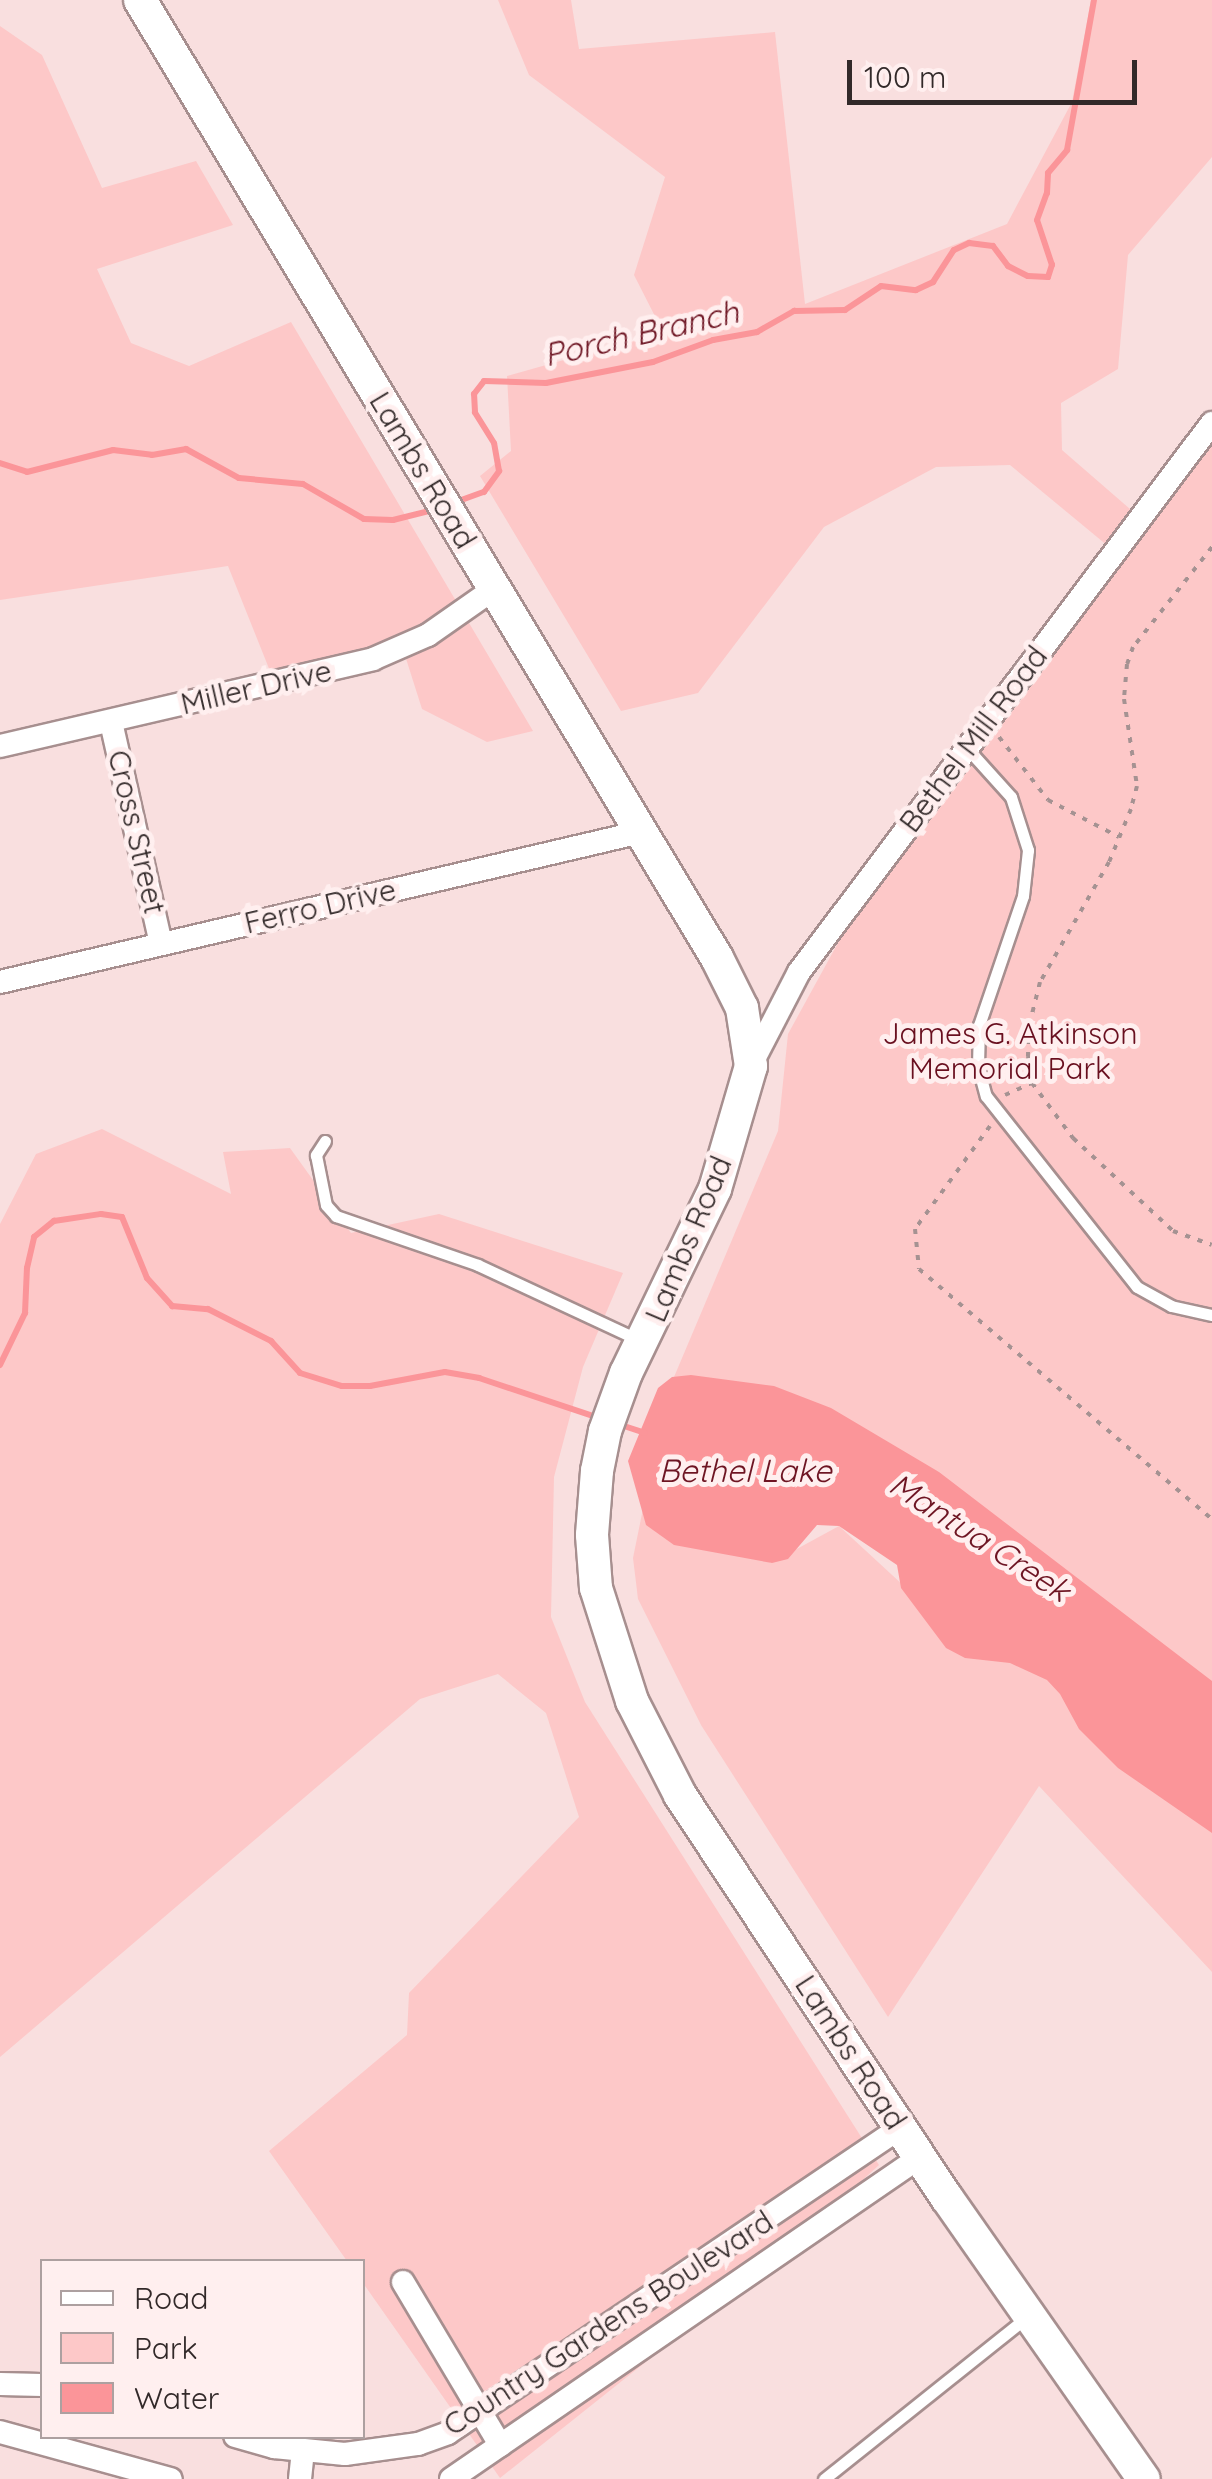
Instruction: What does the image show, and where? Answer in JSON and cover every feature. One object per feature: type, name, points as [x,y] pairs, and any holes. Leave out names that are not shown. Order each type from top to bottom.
[{"type":"main road","name":"Lambs Road","points":[[140,0],[731,981],[742,1008],[751,1066],[715,1188],[611,1409],[597,1472],[596,1588],[610,1642],[632,1701],[680,1795],[900,2128],[1144,2479]]},
{"type":"street","name":"Bethel Mill Road","points":[[751,1066],[799,972],[1212,423]]},
{"type":"street","name":"Miller Drive","points":[[0,746],[374,659],[438,629],[494,588]]},
{"type":"street","name":"Cross Street","points":[[111,722],[161,943]]},
{"type":"street","name":"Ferro Drive","points":[[0,982],[640,832]]},
{"type":"street","name":"Country Gardens Boulevard","points":[[249,2439],[303,2451],[345,2454],[418,2444],[448,2433],[900,2128]]},
{"type":"street","name":"Country Gardens Boulevard","points":[[451,2479],[920,2157]]},
{"type":"street","points":[[403,2282],[500,2445]]},
{"type":"street","points":[[0,2384],[40,2385]]},
{"type":"street","points":[[0,2432],[171,2479]]},
{"type":"street","points":[[300,2479],[303,2451]]},
{"type":"lane","points":[[966,748],[1011,797],[1028,850],[1022,896],[979,1025],[978,1067],[994,1111],[1136,1287],[1171,1306],[1212,1315]]},
{"type":"lane","points":[[325,1141],[316,1155],[326,1205],[336,1216],[478,1265],[642,1342]]},
{"type":"lane","points":[[824,2479],[1029,2315]]},
{"type":"path","points":[[1212,547],[1133,646],[1124,699],[1136,786],[1120,837],[1040,982],[1029,1026],[1032,1083],[1073,1138],[1173,1232],[1212,1244]]},
{"type":"path","points":[[985,723],[1048,800],[1120,837]]},
{"type":"path","points":[[1032,1083],[1004,1095],[989,1128],[915,1230],[920,1270],[1212,1519]]},
{"type":"green space","name":"James G. Atkinson Memorial Park","points":[[498,0],[571,0],[579,49],[775,32],[805,304],[1007,224],[1072,102],[1091,0],[1212,0],[1212,157],[1128,255],[1118,369],[1061,403],[1062,450],[1145,522],[1212,429],[1212,1972],[1039,1786],[888,2017],[701,1725],[638,1599],[633,1558],[646,1494],[771,1563],[839,1526],[983,1659],[939,1472],[674,1377],[778,1131],[788,1034],[850,921],[1120,556],[1010,465],[936,467],[824,527],[698,693],[621,711],[480,476],[511,451],[507,376],[663,332],[634,275],[665,177],[529,75]]},
{"type":"green space","points":[[0,26],[42,55],[102,188],[196,161],[233,225],[97,269],[131,343],[189,366],[291,322],[533,731],[487,742],[422,709],[402,646],[274,681],[228,566],[0,600]]},
{"type":"green space","points":[[102,1129],[231,1194],[223,1152],[290,1148],[351,1233],[439,1214],[623,1273],[583,1367],[554,1477],[551,1617],[585,1702],[879,2165],[785,2251],[500,2478],[365,2286],[365,2259],[346,2259],[269,2151],[407,2035],[409,1993],[579,1817],[546,1713],[498,1674],[420,1699],[0,2057],[0,1224],[36,1154]]},
{"type":"water","name":"Bethel Lake","points":[[691,1375],[774,1386],[831,1408],[939,1472],[1212,1681],[1212,1833],[1118,1768],[1079,1729],[1060,1694],[1047,1680],[1010,1663],[965,1658],[946,1648],[901,1588],[897,1565],[839,1526],[817,1525],[788,1559],[772,1563],[674,1545],[646,1525],[628,1461],[658,1388],[672,1377]]},
{"type":"waterway","name":"Porch Branch","points":[[453,503],[484,492],[499,471],[494,443],[475,412],[474,394],[484,381],[546,383],[653,362],[713,340],[757,332],[794,311],[845,310],[881,286],[916,290],[933,282],[954,250],[969,243],[993,246],[1008,266],[1028,276],[1048,277],[1052,265],[1037,220],[1047,193],[1048,173],[1067,150],[1094,0]]},
{"type":"waterway","name":"Porch Branch","points":[[0,463],[27,472],[113,450],[152,455],[186,449],[239,478],[303,484],[364,519],[393,520],[437,509]]},
{"type":"waterway","name":"Mantua Creek","points":[[0,1365],[25,1313],[27,1268],[34,1237],[54,1221],[101,1214],[122,1217],[147,1278],[172,1306],[208,1309],[271,1341],[300,1373],[342,1386],[370,1386],[445,1372],[479,1378],[596,1417]]},
{"type":"waterway","name":"Mantua Creek","points":[[624,1426],[645,1433]]}]
